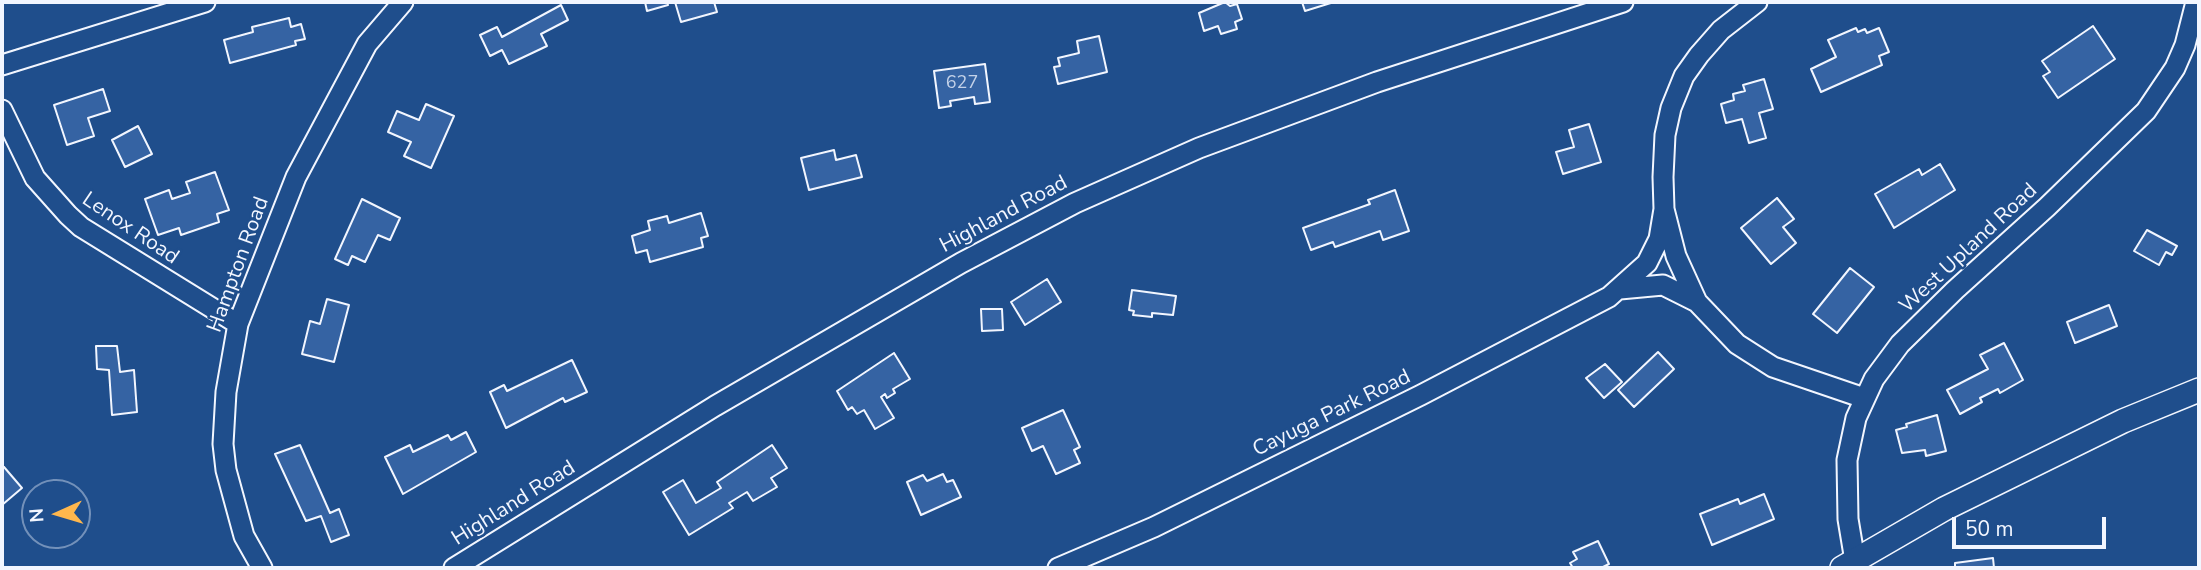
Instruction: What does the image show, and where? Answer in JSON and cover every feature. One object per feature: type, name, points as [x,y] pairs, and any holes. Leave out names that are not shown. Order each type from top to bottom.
[{"type":"street","points":[[2,65],[205,2]]},
{"type":"street","name":"Hampton Road","points":[[262,568],[244,536],[226,470],[223,444],[226,392],[238,324],[296,177],[367,44],[403,2]]},
{"type":"street","name":"Highland Road","points":[[454,568],[725,400],[961,263],[1075,203],[1199,148],[1337,97],[1623,2]]},
{"type":"street","points":[[1757,2],[1721,30],[1684,76],[1671,108],[1665,135],[1664,209],[1676,256],[1697,302],[1737,344],[1773,367],[1864,398]]},
{"type":"street","name":"West Upland Road","points":[[1848,564],[1847,460],[1864,398],[1900,344],[2146,111],[2175,68],[2185,45],[2196,2]]},
{"type":"street","name":"Lenox Road","points":[[2,110],[35,178],[81,227],[238,324]]},
{"type":"street","name":"Cayuga Park Road","points":[[1058,568],[1154,527],[1421,395],[1620,289],[1647,263],[1659,239],[1664,209]]},
{"type":"street","name":"Cayuga Park Road","points":[[1620,289],[1663,285],[1697,302]]},
{"type":"street","points":[[1848,564],[1944,509],[2123,421],[2199,390]]},
{"type":"building","points":[[645,2],[667,2],[668,5],[647,11]]},
{"type":"building","points":[[675,2],[714,2],[717,12],[681,22]]},
{"type":"building","points":[[1225,2],[1230,6],[1237,4],[1242,19],[1235,22],[1237,29],[1221,34],[1218,26],[1204,31],[1199,13]]},
{"type":"building","points":[[1302,2],[1334,2],[1305,11]]},
{"type":"building","points":[[561,5],[568,20],[541,34],[547,46],[509,64],[502,50],[490,56],[480,35],[497,27],[502,37]]},
{"type":"building","points":[[289,18],[291,27],[301,24],[305,39],[295,41],[296,45],[230,63],[224,40],[253,32],[252,27]]},
{"type":"building","points":[[2093,26],[2115,59],[2058,98],[2043,76],[2050,72],[2042,61]]},
{"type":"building","points":[[1856,28],[1858,32],[1865,29],[1867,33],[1879,28],[1889,52],[1879,56],[1882,65],[1821,92],[1811,69],[1836,57],[1828,40]]},
{"type":"building","points":[[1099,36],[1107,72],[1058,84],[1054,67],[1060,66],[1058,58],[1079,53],[1077,41]]},
{"type":"building","points":[[985,64],[990,102],[975,104],[974,97],[950,101],[951,106],[939,108],[934,71]]},
{"type":"building","points":[[1764,79],[1773,109],[1759,113],[1766,138],[1749,143],[1742,119],[1726,123],[1721,104],[1734,100],[1733,94],[1745,91],[1743,85]]},
{"type":"building","points":[[103,89],[110,111],[88,118],[94,136],[67,145],[54,105]]},
{"type":"building","points":[[426,104],[454,116],[431,168],[404,156],[411,142],[388,132],[397,111],[419,120]]},
{"type":"building","points":[[1589,124],[1601,162],[1563,174],[1556,152],[1574,147],[1569,130]]},
{"type":"building","points":[[138,126],[152,154],[125,167],[112,140]]},
{"type":"building","points":[[834,150],[836,160],[856,155],[862,177],[809,190],[801,158]]},
{"type":"building","points":[[1940,164],[1955,190],[1894,228],[1875,194],[1919,169],[1922,175]]},
{"type":"building","points":[[215,172],[229,210],[217,214],[219,222],[181,235],[179,228],[158,235],[145,199],[169,190],[172,199],[190,193],[186,182]]},
{"type":"building","points":[[1395,190],[1409,231],[1383,240],[1380,231],[1335,247],[1333,242],[1311,250],[1303,228],[1370,204],[1368,200]]},
{"type":"building","points":[[1777,198],[1794,219],[1783,227],[1796,243],[1771,264],[1741,228]]},
{"type":"building","points":[[362,199],[400,218],[390,240],[378,235],[365,262],[352,256],[348,265],[335,259]]},
{"type":"building","points":[[701,213],[708,236],[701,238],[703,247],[650,262],[647,250],[636,253],[632,236],[650,230],[648,221],[667,216],[669,223]]},
{"type":"building","points":[[2147,230],[2177,246],[2172,255],[2166,252],[2159,265],[2134,251]]},
{"type":"building","points":[[1850,268],[1874,287],[1837,333],[1813,314]]},
{"type":"building","points":[[1047,279],[1061,302],[1025,325],[1011,302]]},
{"type":"building","points":[[1132,290],[1176,296],[1173,315],[1133,315],[1134,311],[1129,310]]},
{"type":"building","points":[[327,299],[349,305],[334,362],[302,354],[310,321],[320,324]]},
{"type":"building","points":[[2109,305],[2117,326],[2075,343],[2067,322]]},
{"type":"building","points":[[981,309],[1002,309],[1003,330],[982,331]]},
{"type":"building","points":[[2004,343],[2023,380],[2000,393],[1998,389],[1980,398],[1982,402],[1960,414],[1947,390],[1988,369],[1980,355]]},
{"type":"building","points":[[96,346],[117,346],[120,372],[134,370],[137,412],[112,415],[109,370],[97,369]]},
{"type":"building","points":[[1658,352],[1674,369],[1634,407],[1618,390]]},
{"type":"building","points":[[894,353],[910,379],[893,389],[895,393],[887,398],[885,394],[881,397],[894,418],[875,429],[864,410],[857,414],[852,407],[848,410],[837,391]]},
{"type":"building","points":[[572,360],[587,392],[565,402],[563,398],[506,428],[490,392],[504,385],[507,391]]},
{"type":"building","points":[[1605,364],[1622,382],[1604,398],[1586,378]]},
{"type":"building","points":[[1063,410],[1080,447],[1074,450],[1080,463],[1056,474],[1043,446],[1032,451],[1022,428]]},
{"type":"building","points":[[1937,415],[1946,451],[1926,456],[1925,450],[1902,453],[1896,430],[1907,427],[1906,424]]},
{"type":"building","points":[[466,432],[476,452],[403,494],[385,457],[410,445],[413,452],[448,435],[451,440]]},
{"type":"building","points":[[300,445],[330,513],[339,509],[349,535],[331,542],[321,516],[306,521],[275,454]]},
{"type":"building","points":[[772,445],[787,468],[771,478],[777,487],[753,501],[747,492],[729,503],[733,508],[689,535],[663,492],[683,480],[696,503],[721,488],[717,482]]},
{"type":"building","points":[[4,467],[21,489],[2,505]]},
{"type":"building","points":[[943,474],[947,482],[953,480],[961,497],[921,515],[907,482],[923,475],[927,481]]},
{"type":"building","points":[[1764,494],[1774,519],[1712,545],[1700,514],[1738,499],[1740,504]]},
{"type":"building","points":[[1598,541],[1609,564],[1601,568],[1573,568],[1570,563],[1577,559],[1573,552]]},
{"type":"building","points":[[1993,558],[1994,568],[1955,568],[1955,563]]}]
